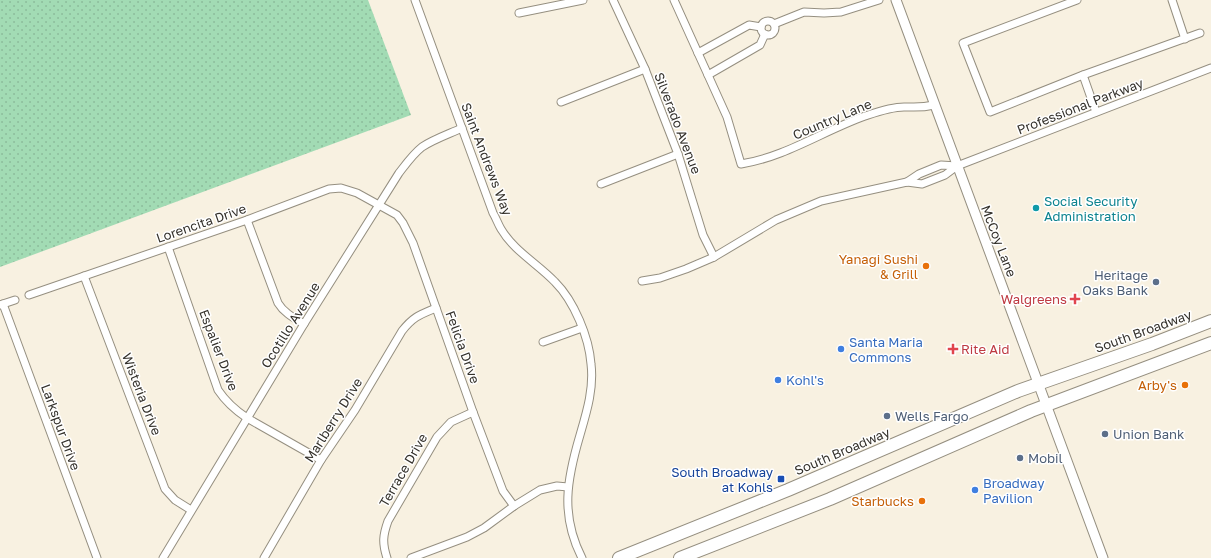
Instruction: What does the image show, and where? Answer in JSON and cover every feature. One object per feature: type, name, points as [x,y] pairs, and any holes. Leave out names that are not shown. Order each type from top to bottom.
[{"type":"highway","name":"South Broadway","points":[[619,558],[788,490],[1039,383],[1152,344],[1211,321]]},
{"type":"highway","points":[[680,558],[830,499],[1047,405],[1211,343]]},
{"type":"street","name":"Saint Andrews Way","points":[[415,0],[493,213],[501,230],[511,242],[567,295],[582,328],[591,363],[591,393],[589,407],[576,451],[568,487],[567,503],[571,532],[582,558]]},
{"type":"street","points":[[518,13],[583,0]]},
{"type":"street","name":"Silverado Avenue","points":[[613,0],[645,69],[678,154],[703,235],[714,257]]},
{"type":"street","points":[[674,0],[708,75],[760,46],[765,34]]},
{"type":"street","points":[[774,24],[804,12],[841,12],[879,0]]},
{"type":"street","name":"McCoy Lane","points":[[896,0],[1103,558]]},
{"type":"street","points":[[1077,0],[963,43],[990,112],[1083,75],[1200,33]]},
{"type":"street","points":[[1172,0],[1185,39]]},
{"type":"street","points":[[761,27],[766,21],[772,21],[774,24],[776,29],[774,32],[770,35],[765,34]]},
{"type":"street","points":[[698,52],[749,25],[761,27]]},
{"type":"street","points":[[761,27],[765,34]]},
{"type":"street","name":"Professional Parkway","points":[[642,281],[660,278],[714,257],[776,220],[821,201],[907,182],[922,184],[945,175],[957,166],[1211,68]]},
{"type":"street","points":[[560,102],[645,69]]},
{"type":"street","name":"Country Lane","points":[[708,75],[727,117],[740,164],[780,154],[866,116],[885,110],[903,107],[921,108],[934,105]]},
{"type":"street","points":[[1083,75],[1096,112]]},
{"type":"street","name":"Ocotillo Avenue","points":[[163,558],[304,324],[399,173],[422,148],[434,140],[462,128]]},
{"type":"street","points":[[601,184],[678,154]]},
{"type":"street","name":"Professional Parkway","points":[[907,182],[918,174],[941,165],[957,166]]},
{"type":"street","name":"Lorencita Drive","points":[[29,295],[247,220],[334,188],[341,188],[357,194],[379,205]]},
{"type":"street","name":"Felicia Drive","points":[[379,205],[397,215],[403,222],[413,243],[473,412],[503,491],[514,506]]},
{"type":"street","points":[[247,220],[278,303],[289,315],[304,324]]},
{"type":"street","name":"Espalier Drive","points":[[168,247],[218,390],[224,400],[237,412],[321,460]]},
{"type":"street","name":"Wisteria Drive","points":[[84,276],[165,488],[175,500],[191,510]]},
{"type":"street","points":[[2,305],[15,300]]},
{"type":"street","name":"Larkspur Drive","points":[[2,305],[97,558]]},
{"type":"street","name":"Marlberry Drive","points":[[264,558],[321,460],[355,410],[402,331],[410,320],[436,308]]},
{"type":"street","points":[[543,342],[582,328]]},
{"type":"street","name":"Terrace Drive","points":[[387,558],[384,548],[383,535],[388,520],[437,437],[451,422],[473,412]]},
{"type":"street","points":[[411,558],[467,537],[484,528],[514,506],[540,490],[557,486],[568,487]]},
{"type":"green space","points":[[0,0],[368,0],[411,115],[0,267]]},
{"type":"place","name":"Social Security Administration","points":[[1036,208]]},
{"type":"place","name":"Yanagi Sushi & Grill","points":[[926,266]]},
{"type":"place","name":"Heritage Oaks Bank","points":[[1156,282]]},
{"type":"place","name":"Walgreens","points":[[1075,299]]},
{"type":"place","name":"Santa Maria Commons","points":[[841,349]]},
{"type":"place","name":"Rite Aid","points":[[953,349]]},
{"type":"place","name":"Kohl's","points":[[778,380]]},
{"type":"place","name":"Arby's","points":[[1185,385]]},
{"type":"place","name":"Wells Fargo","points":[[887,416]]},
{"type":"place","name":"Union Bank","points":[[1105,434]]},
{"type":"place","name":"Mobil","points":[[1020,458]]},
{"type":"place","name":"South Broadway at Kohls","points":[[781,479]]},
{"type":"place","name":"Broadway Pavilion","points":[[975,490]]},
{"type":"place","name":"Starbucks","points":[[922,501]]}]
